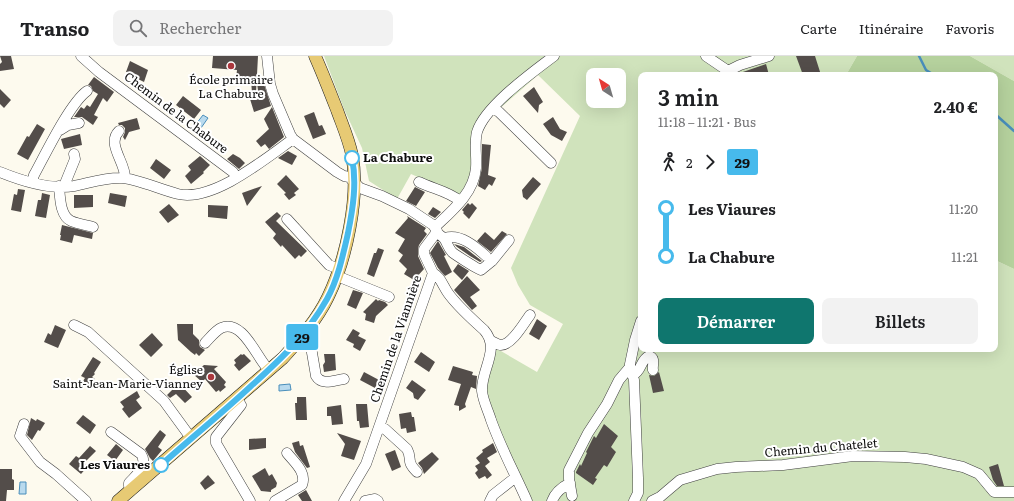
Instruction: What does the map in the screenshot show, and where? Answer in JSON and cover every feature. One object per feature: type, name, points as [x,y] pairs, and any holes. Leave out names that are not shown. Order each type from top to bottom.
[{"type":"main road","points":[[118,501],[283,358],[302,337],[325,303],[338,273],[350,223],[354,182],[353,160],[346,133],[316,56]]},
{"type":"street","name":"Chemin de la Chabure","points":[[81,56],[99,72],[221,162],[233,172],[236,178]]},
{"type":"street","points":[[268,56],[270,84],[290,134],[293,139],[318,159],[344,176],[348,177],[360,188],[382,196],[409,210],[439,233],[454,254],[479,270],[484,269],[491,257],[509,240]]},
{"type":"street","points":[[439,233],[467,192],[475,173],[476,139],[477,131],[481,122],[493,108],[528,75],[554,56]]},
{"type":"street","points":[[706,56],[727,72]]},
{"type":"street","points":[[730,72],[740,65],[769,56]]},
{"type":"street","points":[[32,182],[34,175],[60,128],[78,100],[87,91]]},
{"type":"street","points":[[493,108],[552,163]]},
{"type":"street","points":[[60,128],[79,123]]},
{"type":"street","points":[[119,131],[115,136],[114,143],[125,173],[125,178]]},
{"type":"street","points":[[0,172],[32,182],[62,186],[107,179],[125,178],[178,194],[191,196],[206,192],[236,178],[293,139]]},
{"type":"street","points":[[74,154],[75,159],[62,186],[63,210],[67,218],[73,222],[93,227]]},
{"type":"street","points":[[419,182],[430,188],[442,190],[460,201]]},
{"type":"street","points":[[287,220],[338,273],[390,297]]},
{"type":"street","points":[[439,233],[458,238],[491,257]]},
{"type":"street","name":"Chemin de la Viannière","points":[[344,501],[366,464],[380,427],[433,272],[424,254],[424,249],[439,233]]},
{"type":"street","points":[[433,272],[438,276],[442,286],[451,297],[489,335],[491,341],[482,391],[496,435],[527,501]]},
{"type":"street","points":[[491,341],[500,345],[508,342],[522,327],[530,314]]},
{"type":"street","points":[[74,325],[88,332],[164,401],[191,438]]},
{"type":"street","points":[[205,343],[223,328],[229,326],[234,328],[247,338],[262,363],[269,370]]},
{"type":"street","points":[[638,330],[635,340],[631,371],[638,500]]},
{"type":"street","points":[[302,337],[311,347],[318,380],[324,382],[344,379]]},
{"type":"street","points":[[572,496],[569,470],[619,380],[631,371],[639,371],[644,359],[649,356],[654,360],[653,370]]},
{"type":"street","points":[[237,399],[241,405],[216,437],[216,443],[250,501]]},
{"type":"street","points":[[24,424],[20,436],[36,458],[86,501]]},
{"type":"street","points":[[380,427],[385,429],[408,449],[410,466],[417,472]]},
{"type":"street","points":[[111,432],[141,454],[144,459],[140,470],[129,483],[129,486],[132,489]]},
{"type":"street","points":[[276,501],[303,483],[302,472],[287,453]]},
{"type":"street","name":"Chemin du Chatelet","points":[[652,501],[660,497],[680,480],[716,469],[783,465],[853,456],[905,457],[963,467],[979,474],[994,492],[1014,492]]},
{"type":"street","points":[[490,501],[493,495],[516,477]]},
{"type":"street","points":[[552,501],[557,493],[570,483]]},
{"type":"street","points":[[365,501],[375,499],[378,501]]},
{"type":"green space","points":[[324,56],[857,56],[848,72],[638,72],[638,352],[998,352],[998,261],[1014,269],[1014,501],[531,501],[514,467],[485,389],[494,347],[537,372],[563,324],[530,305],[518,285],[511,268],[580,116],[538,75],[490,117],[479,139],[472,172],[460,196],[411,174],[397,199],[369,181],[362,148],[344,109]]},
{"type":"green space","points":[[857,56],[970,56],[1014,81],[1014,269],[998,261],[998,72],[848,72]]},
{"type":"green space","points":[[970,56],[1014,56],[1014,81]]},
{"type":"water","points":[[203,115],[208,118],[201,128],[196,124]]},
{"type":"water","points":[[290,384],[291,390],[279,391],[279,385]]},
{"type":"water","points":[[20,482],[26,482],[26,494],[19,494]]},
{"type":"building","points":[[0,56],[11,56],[14,69],[0,71],[0,64],[2,62]]},
{"type":"building","points":[[213,56],[258,56],[256,93],[252,93],[251,80],[236,79],[237,70],[212,68]]},
{"type":"building","points":[[796,56],[815,56],[820,72],[802,72]]},
{"type":"building","points":[[130,61],[148,70],[144,82],[138,79],[139,77],[126,72]]},
{"type":"building","points":[[766,64],[768,72],[743,72]]},
{"type":"building","points":[[94,77],[114,92],[107,102],[103,98],[94,115],[98,117],[93,125],[82,117],[74,117],[81,107],[84,109],[87,105],[90,107],[98,94],[93,91],[91,86],[88,85]]},
{"type":"building","points":[[263,81],[271,106],[254,112],[250,99],[259,98],[257,83]]},
{"type":"building","points":[[534,87],[543,102],[539,105],[538,113],[523,96]]},
{"type":"building","points":[[0,89],[11,100],[4,108],[0,104]]},
{"type":"building","points":[[183,96],[201,110],[194,119],[176,105]]},
{"type":"building","points":[[272,107],[284,137],[269,149],[265,144],[261,147],[256,141],[269,129],[264,119]]},
{"type":"building","points":[[314,112],[319,126],[322,125],[326,134],[313,139],[304,116]]},
{"type":"building","points":[[553,117],[560,129],[567,132],[562,141],[551,135],[543,124]]},
{"type":"building","points":[[137,118],[140,129],[129,132],[125,140],[123,137],[125,128],[118,123]]},
{"type":"building","points":[[37,124],[45,129],[28,160],[17,154],[27,136],[29,137]]},
{"type":"building","points":[[80,134],[82,145],[64,149],[61,139]]},
{"type":"building","points":[[482,144],[491,145],[488,175],[496,178],[492,186],[489,184],[485,190],[478,186],[482,168]]},
{"type":"building","points":[[288,151],[297,156],[292,165],[278,158]]},
{"type":"building","points":[[233,154],[245,163],[239,169],[227,159]]},
{"type":"building","points":[[200,156],[210,165],[203,172],[204,173],[191,184],[185,176],[191,170],[188,166]]},
{"type":"building","points":[[156,159],[171,170],[164,179],[150,168]]},
{"type":"building","points":[[286,175],[299,189],[294,193],[296,195],[289,200],[284,194],[286,193],[277,184]]},
{"type":"building","points":[[533,177],[541,184],[527,200],[523,197],[522,190]]},
{"type":"building","points":[[262,186],[247,206],[242,193]]},
{"type":"building","points":[[415,187],[425,192],[416,206],[406,201]]},
{"type":"building","points":[[18,189],[25,190],[21,212],[11,210],[14,194],[17,195]]},
{"type":"building","points":[[42,193],[50,195],[46,218],[35,216],[38,200],[41,200]]},
{"type":"building","points":[[110,193],[127,196],[125,207],[108,203]]},
{"type":"building","points":[[74,195],[93,195],[93,207],[74,208]]},
{"type":"building","points":[[468,203],[470,205],[472,203],[477,208],[469,219],[462,210]]},
{"type":"building","points":[[169,204],[179,215],[168,223],[159,212]]},
{"type":"building","points":[[208,205],[228,206],[227,219],[208,217]]},
{"type":"building","points":[[433,207],[441,212],[435,218],[428,214]]},
{"type":"building","points":[[277,212],[281,216],[276,221],[307,251],[301,257],[299,255],[295,259],[273,238],[276,234],[265,222]]},
{"type":"building","points":[[407,216],[426,228],[424,231],[427,234],[419,245],[418,249],[418,256],[424,269],[414,280],[404,274],[407,269],[399,261],[403,255],[398,251],[405,239],[395,233],[408,218]]},
{"type":"building","points":[[62,225],[93,233],[92,239],[74,235],[72,243],[60,240]]},
{"type":"building","points":[[502,231],[507,234],[491,252],[477,241],[485,232],[494,240]]},
{"type":"building","points":[[438,241],[446,255],[444,256],[452,272],[445,276],[438,268],[430,253]]},
{"type":"building","points":[[454,244],[464,247],[482,261],[480,262],[470,256]]},
{"type":"building","points":[[378,248],[384,250],[374,277],[367,274],[374,253],[376,253]]},
{"type":"building","points":[[458,264],[469,271],[462,280],[453,271]]},
{"type":"building","points":[[467,276],[480,290],[470,297],[477,306],[472,310],[454,290]]},
{"type":"building","points":[[353,290],[363,293],[356,309],[347,305]]},
{"type":"building","points":[[376,299],[378,301],[385,302],[388,305],[376,316],[374,323],[365,320],[366,314],[363,312]]},
{"type":"building","points":[[537,319],[547,326],[539,340],[529,334]]},
{"type":"building","points":[[177,324],[193,324],[193,334],[199,340],[200,347],[205,350],[199,356],[196,353],[195,355],[191,352],[178,340]]},
{"type":"building","points":[[55,325],[66,330],[58,348],[44,342],[48,333],[51,335]]},
{"type":"building","points":[[353,329],[360,333],[358,336],[366,340],[360,351],[353,347],[354,344],[346,340]]},
{"type":"building","points":[[152,333],[163,345],[151,357],[139,345]]},
{"type":"building","points":[[421,352],[435,362],[429,372],[414,362]]},
{"type":"building","points":[[241,354],[244,354],[251,361],[239,371],[234,365],[236,363],[234,360]]},
{"type":"building","points":[[324,354],[335,354],[336,370],[324,372]]},
{"type":"building","points":[[93,357],[101,362],[92,377],[95,379],[90,386],[83,381],[85,378],[81,376]]},
{"type":"building","name":"Église Saint-Jean-Marie-Vianney","points":[[204,365],[218,366],[214,369],[226,382],[224,385],[226,387],[220,392],[219,390],[216,392],[205,379],[202,382],[193,374]]},
{"type":"building","points":[[453,366],[473,372],[472,375],[477,376],[476,389],[471,387],[465,404],[466,407],[459,411],[459,406],[454,405],[461,384],[448,380]]},
{"type":"building","points":[[364,372],[379,380],[375,388],[360,380]]},
{"type":"building","points":[[659,372],[664,391],[653,393],[649,375],[654,376]]},
{"type":"building","points":[[412,380],[426,390],[418,400],[414,398],[413,393],[406,388]]},
{"type":"building","points":[[179,383],[192,397],[185,403],[176,394],[170,398],[167,395]]},
{"type":"building","points":[[137,391],[140,397],[136,400],[142,408],[129,418],[122,409],[124,407],[120,402]]},
{"type":"building","points":[[297,397],[306,397],[307,420],[296,420],[295,403],[297,403]]},
{"type":"building","points":[[356,404],[367,404],[369,427],[360,428],[359,421],[357,421]]},
{"type":"building","points":[[341,405],[343,424],[332,425],[331,416],[327,416],[327,407]]},
{"type":"building","points":[[411,412],[412,417],[414,417],[416,431],[407,433],[406,428],[401,429],[399,414]]},
{"type":"building","points":[[83,415],[96,425],[90,434],[76,423]]},
{"type":"building","points":[[31,418],[45,423],[40,431],[38,430],[32,440],[27,435]]},
{"type":"building","points":[[604,424],[618,436],[611,447],[616,452],[607,467],[604,465],[595,478],[597,479],[593,485],[576,472],[580,464],[581,466],[594,436],[596,438]]},
{"type":"building","points":[[160,430],[166,435],[158,447],[162,450],[153,461],[145,449]]},
{"type":"building","points":[[337,433],[361,441],[354,460],[341,456],[345,444]]},
{"type":"building","points":[[266,438],[266,448],[249,450],[249,439]]},
{"type":"building","points":[[299,441],[300,446],[303,445],[310,467],[307,468],[295,452],[292,443]]},
{"type":"building","points":[[493,443],[497,452],[487,458],[490,462],[485,466],[492,475],[487,479],[485,476],[479,479],[475,473],[478,470],[475,466],[480,463],[476,458],[483,452],[482,450]]},
{"type":"building","points":[[116,444],[123,450],[115,461],[107,455]]},
{"type":"building","points":[[90,446],[96,451],[84,463],[88,466],[81,474],[69,464],[76,456],[79,458]]},
{"type":"building","points":[[395,450],[401,467],[392,471],[385,454]]},
{"type":"building","points":[[432,452],[439,459],[424,474],[418,463]]},
{"type":"building","points":[[998,464],[1004,486],[997,486],[993,480],[989,467]]},
{"type":"building","points":[[265,468],[269,476],[272,474],[277,483],[276,487],[271,490],[271,492],[261,491],[252,476]]},
{"type":"building","points":[[0,469],[12,469],[14,490],[7,490],[6,501],[0,501]]},
{"type":"building","points":[[208,475],[215,483],[205,490],[200,483]]},
{"type":"building","points":[[306,490],[312,501],[302,501],[298,495]]},
{"type":"waterway","points":[[919,56],[926,70],[929,72]]},
{"type":"waterway","points":[[998,117],[1014,131]]},
{"type":"bus line","name":"29","points":[[161,465],[283,358],[302,337],[328,298],[337,276],[350,223],[354,182],[354,166],[352,158]]},
{"type":"place","name":"École primaire La Chabure","points":[[231,66]]},
{"type":"place","name":"La Chabure","points":[[352,158]]},
{"type":"place","name":"Église Saint-Jean-Marie-Vianney","points":[[211,377]]},
{"type":"place","name":"Les Viaures","points":[[161,465]]}]
